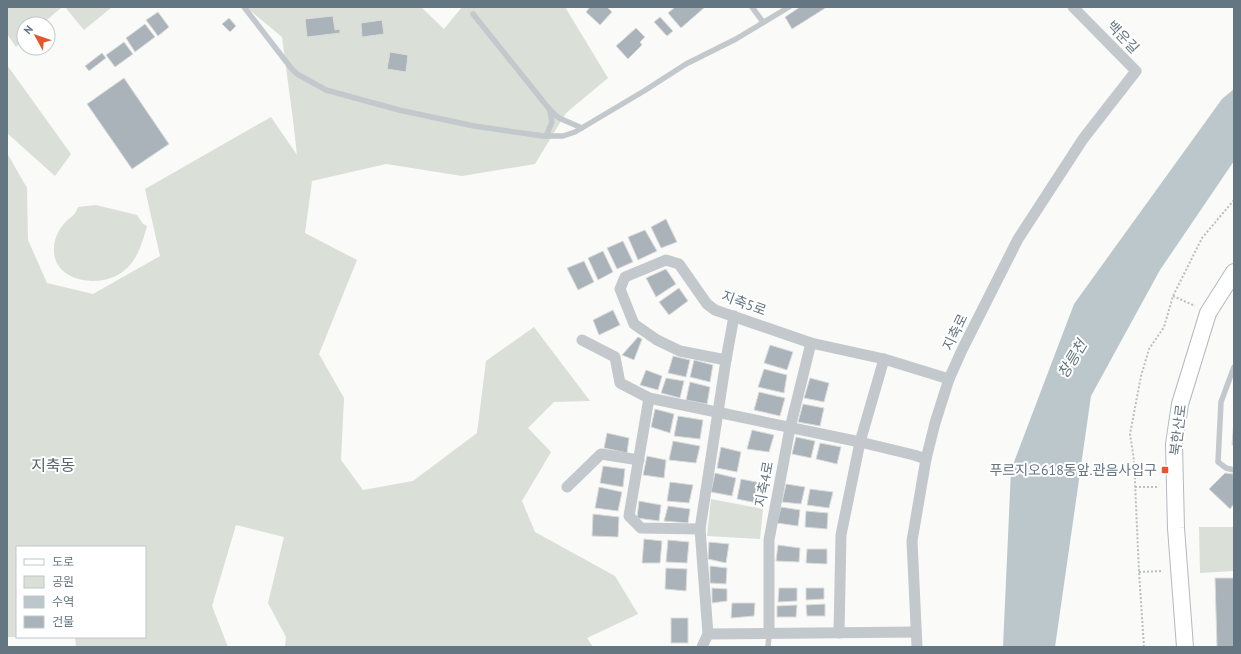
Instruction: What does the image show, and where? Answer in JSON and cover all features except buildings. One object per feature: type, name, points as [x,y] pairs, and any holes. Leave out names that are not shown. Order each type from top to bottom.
[{"type":"main road","name":"북한산로","points":[[1185,647],[1176,528],[1174,444],[1180,404],[1208,313],[1234,272]]},
{"type":"street","name":"백운길","points":[[1073,7],[1136,72]]},
{"type":"street","name":"지축로","points":[[917,647],[912,541],[926,459],[935,423],[949,379],[1018,239],[1083,139],[1136,72]]},
{"type":"street","name":"지축5로","points":[[726,360],[680,351],[657,340],[634,324],[620,289],[625,277],[666,260],[679,264],[707,304],[715,310],[811,343],[884,359],[949,379]]},
{"type":"street","points":[[702,647],[708,634],[700,529],[734,316]]},
{"type":"street","points":[[582,340],[615,357],[620,383],[649,398],[860,442],[926,459]]},
{"type":"street","name":"지축4로","points":[[769,634],[769,540],[790,428],[811,343]]},
{"type":"street","points":[[839,633],[841,535],[860,442],[884,359]]},
{"type":"street","points":[[649,398],[629,516],[641,528],[700,529]]},
{"type":"street","points":[[567,488],[600,454],[639,460]]},
{"type":"street","points":[[708,634],[916,632]]},
{"type":"lane","points":[[244,7],[291,68],[297,74],[326,90],[399,110],[474,126],[546,136],[563,136],[575,132],[686,64],[736,39],[789,7]]},
{"type":"lane","points":[[752,7],[763,22]]},
{"type":"lane","points":[[473,14],[550,110],[563,120],[582,128]]},
{"type":"lane","points":[[546,136],[552,122],[550,110]]},
{"type":"lane","points":[[1234,367],[1221,402],[1218,462],[1226,468],[1234,470]]},
{"type":"lane","points":[[768,647],[769,634]]},
{"type":"path","points":[[1144,647],[1134,460],[1130,434],[1141,376],[1149,349],[1164,326],[1174,296],[1202,238],[1234,200]]},
{"type":"path","points":[[1174,296],[1195,306]]},
{"type":"path","points":[[1135,487],[1158,487]]},
{"type":"path","points":[[1139,572],[1164,571]]},
{"type":"green space","points":[[7,7],[62,7],[51,16],[16,16],[16,47],[7,34]]},
{"type":"green space","points":[[65,7],[112,7],[84,30]]},
{"type":"green space","points":[[246,7],[421,7],[444,29],[462,7],[565,7],[608,78],[566,113],[535,164],[462,176],[386,164],[312,181],[305,233],[357,260],[319,354],[344,398],[341,460],[363,490],[413,481],[477,433],[486,361],[534,327],[590,401],[554,402],[528,428],[551,452],[522,501],[535,532],[615,576],[638,614],[587,638],[593,647],[285,647],[286,637],[268,603],[284,537],[236,525],[212,606],[228,647],[76,647],[75,638],[146,638],[146,546],[16,546],[16,637],[7,637],[7,153],[27,188],[28,240],[47,283],[93,294],[160,256],[145,189],[271,117],[297,155],[282,37]]},
{"type":"green space","points":[[7,65],[71,154],[55,176],[7,133]]},
{"type":"green space","points":[[96,205],[137,215],[143,224],[147,226],[138,252],[127,269],[111,278],[89,281],[68,275],[60,268],[55,259],[54,244],[61,228],[75,214],[78,207]]},
{"type":"green space","points":[[711,499],[763,509],[760,539],[707,536]]},
{"type":"green space","points":[[1199,527],[1234,527],[1234,571],[1200,573]]},
{"type":"water","name":"창릉천","points":[[1234,89],[1234,161],[1160,270],[1091,396],[1055,647],[1003,647],[1011,470],[1074,304],[1222,99]]},
{"type":"place","name":"푸르지오618동앞.관음사입구","points":[[1165,470]]},
{"type":"district","name":"지축동","points":[[53,465]]}]
